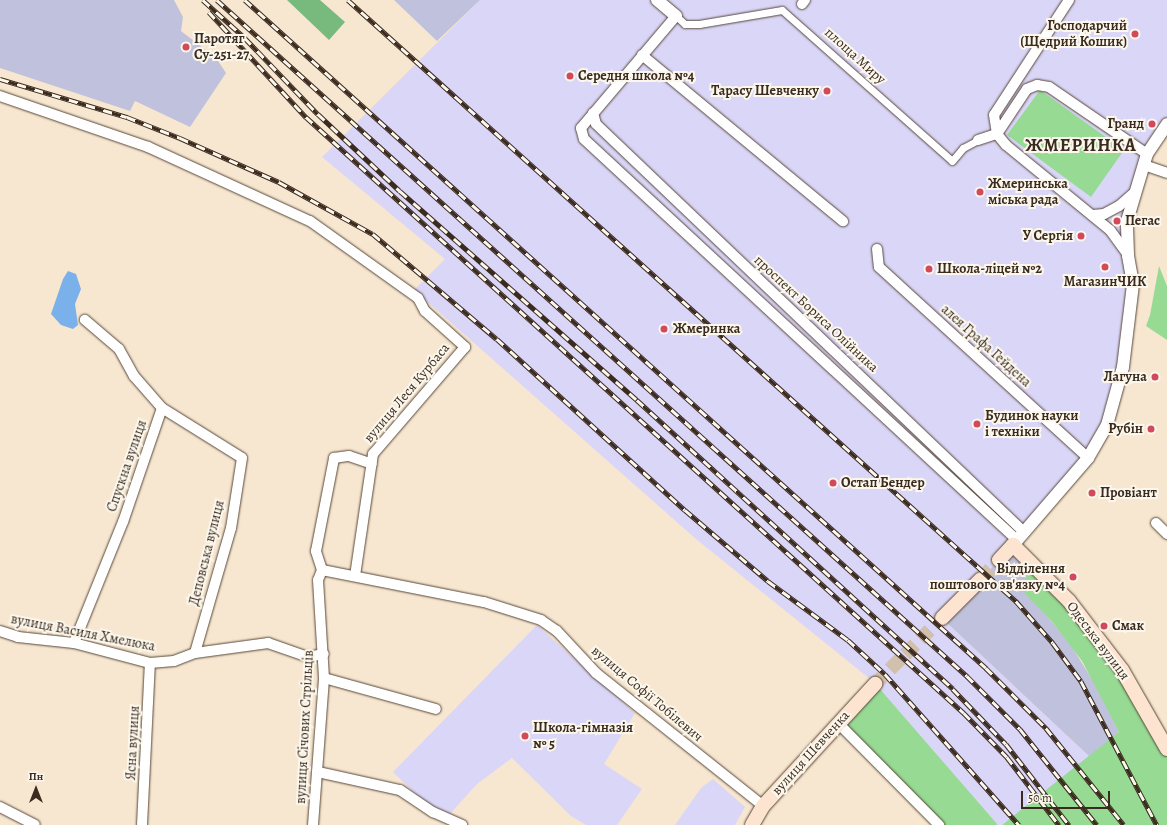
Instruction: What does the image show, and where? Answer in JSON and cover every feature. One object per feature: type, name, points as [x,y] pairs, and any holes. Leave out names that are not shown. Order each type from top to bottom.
[{"type":"main road","points":[[999,560],[1018,539]]},
{"type":"main road","name":"Одеська вулиця","points":[[1018,539],[1069,601],[1122,670],[1163,733],[1167,749]]},
{"type":"main road","points":[[942,618],[980,579]]},
{"type":"main road","name":"вулиця Шевченка","points":[[752,825],[763,806],[875,684]]},
{"type":"street","points":[[593,113],[676,16],[657,0]]},
{"type":"street","points":[[1069,0],[994,115],[997,134],[1006,145],[1110,230],[1128,255]]},
{"type":"street","name":"площа Миру","points":[[676,16],[685,24],[699,24],[782,10],[952,161],[963,148],[978,140],[997,134]]},
{"type":"street","points":[[642,56],[843,221]]},
{"type":"street","points":[[997,134],[1027,90],[1037,85],[1049,87],[1167,173]]},
{"type":"street","name":"вулиця Леся Курбаса","points":[[0,96],[148,147],[310,221],[418,298],[425,310],[465,347],[373,454],[355,576]]},
{"type":"street","name":"проспект Бориса Олійника","points":[[593,113],[581,128],[584,138],[1018,539]]},
{"type":"street","name":"проспект Бориса Олійника","points":[[593,113],[596,124],[1018,539]]},
{"type":"street","points":[[1018,539],[1088,458],[1107,425],[1123,366],[1133,284],[1128,255],[1127,221],[1134,193],[1146,159],[1167,124]]},
{"type":"street","points":[[1093,215],[1104,214],[1119,206],[1134,193]]},
{"type":"street","name":"алея Графа Гейдена","points":[[877,249],[879,267],[1088,458]]},
{"type":"street","name":"Спускна вулиця","points":[[74,643],[123,522],[162,408],[134,376],[118,349],[85,320]]},
{"type":"street","name":"Деповська вулиця","points":[[162,408],[242,458],[231,528],[195,652]]},
{"type":"street","name":"вулиця Січових Стрільців","points":[[313,825],[324,678],[324,654],[318,580],[322,570],[316,551],[334,458],[349,456],[372,464]]},
{"type":"street","points":[[1156,523],[1167,534]]},
{"type":"street","name":"вулиця Софії Тобілевич","points":[[322,570],[484,602],[542,620],[557,631],[596,673],[763,806]]},
{"type":"street","name":"вулиця Василя Хмелюка","points":[[0,631],[18,637],[74,643],[150,663],[174,661],[195,652],[268,643],[308,658],[324,654]]},
{"type":"street","name":"Ясна вулиця","points":[[142,825],[150,663]]},
{"type":"street","points":[[324,678],[436,709]]},
{"type":"street","points":[[838,723],[939,825]]},
{"type":"street","points":[[318,772],[400,790],[433,812],[462,825]]},
{"type":"street","points":[[0,807],[35,825]]},
{"type":"shaded area","points":[[0,0],[174,0],[183,17],[181,31],[216,58],[226,73],[190,127],[135,101],[130,111],[0,68]]},
{"type":"shaded area","points":[[394,0],[480,0],[437,41]]},
{"type":"shaded area","points":[[480,0],[1167,0],[1167,124],[1154,141],[1127,221],[1133,284],[1107,425],[1017,540],[981,579],[946,622],[1090,757],[1002,825],[998,825],[870,679],[696,539],[414,290],[445,259],[322,157]]},
{"type":"shaded area","points":[[1013,545],[1031,563],[1039,607],[1069,642],[1096,686],[1119,732],[1090,757],[946,622],[981,579]]},
{"type":"shaded area","name":"Школа-гімназія № 5","points":[[537,625],[635,713],[604,764],[642,789],[617,825],[586,825],[571,816],[512,758],[477,784],[449,815],[424,802],[393,772]]},
{"type":"shaded area","points":[[713,779],[745,807],[735,825],[675,825],[701,788]]},
{"type":"green space","points":[[287,0],[320,0],[345,22],[329,40]]},
{"type":"green space","points":[[1040,90],[1124,150],[1091,197],[1007,135]]},
{"type":"green space","points":[[1159,266],[1167,286],[1167,340],[1146,326],[1150,315]]},
{"type":"green space","points":[[1031,563],[1069,601],[1167,749],[1167,825],[1002,825],[1119,732],[1082,661],[1053,623],[1022,590]]},
{"type":"green space","points":[[879,688],[998,825],[939,825],[838,723]]},
{"type":"water","points":[[68,271],[76,274],[81,289],[75,304],[78,325],[73,329],[61,325],[51,314],[63,279]]},
{"type":"tunnel","points":[[981,579],[999,560]]},
{"type":"tunnel","points":[[875,684],[942,618]]},
{"type":"railway","points":[[203,0],[245,38],[318,114],[400,191],[637,400],[953,689],[1006,744],[1069,825]]},
{"type":"railway","points":[[217,0],[967,676],[1020,729],[1097,825]]},
{"type":"railway","points":[[245,0],[986,668],[1046,728],[1124,825]]},
{"type":"railway","points":[[348,0],[1016,601],[1053,643],[1081,681],[1157,825]]},
{"type":"railway","points":[[209,12],[306,117],[964,713],[1007,757],[1059,825]]},
{"type":"railway","points":[[0,79],[127,117],[180,138],[279,182],[373,234],[497,339],[685,510],[768,581],[848,640],[885,674],[1019,825]]},
{"type":"place","name":"Господарчий (Щедрий Кошик)","points":[[1135,34]]},
{"type":"place","name":"Паротяг Су-251-27","points":[[186,47]]},
{"type":"place","name":"Середня школа №4","points":[[570,76]]},
{"type":"place","name":"Тарасу Шевченку","points":[[827,91]]},
{"type":"place","name":"Гранд","points":[[1152,124]]},
{"type":"place","name":"Жмеринська міська рада","points":[[980,192]]},
{"type":"place","name":"Пегас","points":[[1117,221]]},
{"type":"place","name":"У Сергія","points":[[1081,236]]},
{"type":"place","name":"МагазинЧИК","points":[[1105,267]]},
{"type":"place","name":"Школа-ліцей №2","points":[[929,269]]},
{"type":"place","name":"Жмеринка","points":[[664,329]]},
{"type":"place","name":"Лагуна","points":[[1155,377]]},
{"type":"place","name":"Будинок науки і техніки","points":[[977,424]]},
{"type":"place","name":"Рубін","points":[[1151,429]]},
{"type":"place","name":"Остап Бендер","points":[[833,483]]},
{"type":"place","name":"Провіант","points":[[1092,493]]},
{"type":"place","name":"Відділення поштового зв'язку №4","points":[[1073,577]]},
{"type":"place","name":"Смак","points":[[1104,626]]},
{"type":"place","name":"Школа-гімназія № 5","points":[[525,736]]},
{"type":"district","name":"ЖМЕРИНКА","points":[[1081,145]]}]
